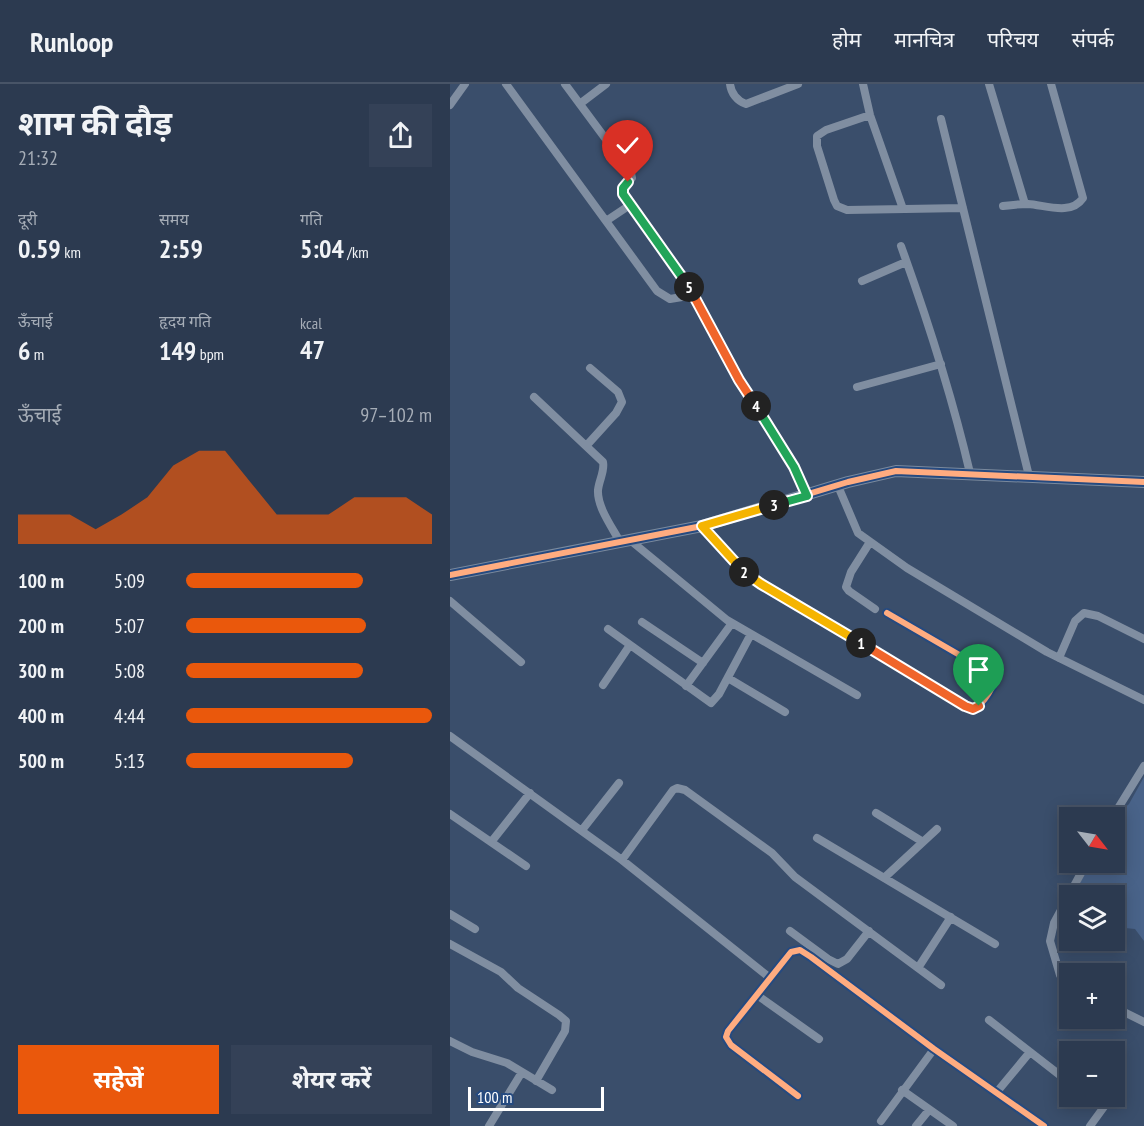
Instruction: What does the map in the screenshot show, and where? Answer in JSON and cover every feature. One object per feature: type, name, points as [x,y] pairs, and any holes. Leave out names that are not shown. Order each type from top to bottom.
[{"type":"street","points":[[450,105],[465,84]]},
{"type":"street","points":[[506,84],[657,291],[670,299],[694,295]]},
{"type":"street","points":[[565,84],[631,173],[632,178],[623,188],[630,205],[694,295],[739,380],[794,467],[807,496]]},
{"type":"street","points":[[580,103],[606,84]]},
{"type":"street","points":[[730,84],[732,93],[746,104],[798,84]]},
{"type":"street","points":[[863,84],[870,115],[903,209]]},
{"type":"street","points":[[989,84],[1025,204]]},
{"type":"street","points":[[1003,206],[1025,204],[1059,209],[1078,204],[1083,198],[1051,84]]},
{"type":"street","points":[[870,115],[821,132],[817,136],[817,146],[837,206],[847,210],[963,208]]},
{"type":"street","points":[[941,119],[1029,476]]},
{"type":"street","points":[[606,221],[630,205]]},
{"type":"street","points":[[901,246],[955,407],[970,473]]},
{"type":"street","points":[[862,281],[906,262]]},
{"type":"street","points":[[857,387],[941,364]]},
{"type":"street","points":[[587,446],[616,413],[622,402],[618,392],[590,368]]},
{"type":"street","points":[[534,397],[603,462],[598,496],[625,541],[732,622],[857,695]]},
{"type":"street","points":[[450,576],[702,526],[896,471],[1144,482]]},
{"type":"street","points":[[838,486],[858,533],[907,568],[1059,658],[1144,700]]},
{"type":"street","points":[[702,526],[747,574],[761,584],[965,706],[973,709],[979,706],[995,681],[994,675],[887,613]]},
{"type":"street","points":[[870,542],[851,572],[846,587],[875,609]]},
{"type":"street","points":[[450,601],[521,662]]},
{"type":"street","points":[[1059,658],[1075,621],[1084,613],[1098,616],[1144,639]]},
{"type":"street","points":[[642,622],[703,663]]},
{"type":"street","points":[[686,686],[732,622]]},
{"type":"street","points":[[608,629],[711,703],[716,700],[751,634]]},
{"type":"street","points":[[603,685],[630,645]]},
{"type":"street","points":[[728,678],[785,712]]},
{"type":"street","points":[[450,736],[622,860],[770,978]]},
{"type":"street","points":[[1119,807],[1144,766]]},
{"type":"street","points":[[582,830],[619,783]]},
{"type":"street","points":[[622,860],[673,790],[681,788],[772,853],[795,877],[941,985]]},
{"type":"street","points":[[492,841],[530,793]]},
{"type":"street","points":[[876,813],[923,842]]},
{"type":"street","points":[[450,814],[526,866]]},
{"type":"street","points":[[884,878],[937,829]]},
{"type":"street","points":[[817,838],[995,944]]},
{"type":"street","points":[[1059,972],[1050,941],[1054,923],[1081,873]]},
{"type":"street","points":[[450,914],[476,929]]},
{"type":"street","points":[[918,968],[951,917]]},
{"type":"street","points":[[790,931],[838,964],[848,959],[869,931]]},
{"type":"street","points":[[450,944],[501,972],[518,988],[566,1021],[565,1030],[536,1081]]},
{"type":"street","points":[[798,1096],[728,1041],[728,1031],[790,952],[800,950],[934,1049],[1044,1126]]},
{"type":"street","points":[[757,995],[819,1039]]},
{"type":"street","points":[[1125,1012],[1144,1022]]},
{"type":"street","points":[[989,1020],[1059,1074]]},
{"type":"street","points":[[450,1041],[472,1052],[507,1063],[552,1090]]},
{"type":"street","points":[[881,1121],[934,1049]]},
{"type":"street","points":[[996,1092],[1030,1052]]},
{"type":"street","points":[[489,1126],[522,1072]]},
{"type":"street","points":[[903,1090],[953,1126]]},
{"type":"street","points":[[1090,1126],[1104,1107]]},
{"type":"street","points":[[916,1126],[929,1110]]},
{"type":"water","points":[[1144,777],[1144,941],[1135,929],[1125,928],[1125,885],[1079,885],[1084,873],[1125,873],[1125,808]]},
{"type":"cycle path","points":[[450,575],[702,526],[848,482],[896,471],[1144,482]]},
{"type":"cycle path","points":[[702,526],[747,574],[761,584],[965,706],[973,709],[977,707],[991,689],[994,675],[887,613]]},
{"type":"cycle path","points":[[798,1096],[731,1045],[726,1037],[728,1031],[791,952],[800,950],[934,1049],[1044,1126]]},
{"type":"route","points":[[628,182],[623,188],[623,194],[690,288],[739,380],[794,467],[807,496],[702,526],[747,574],[761,584],[965,706],[973,709],[979,706]]}]
